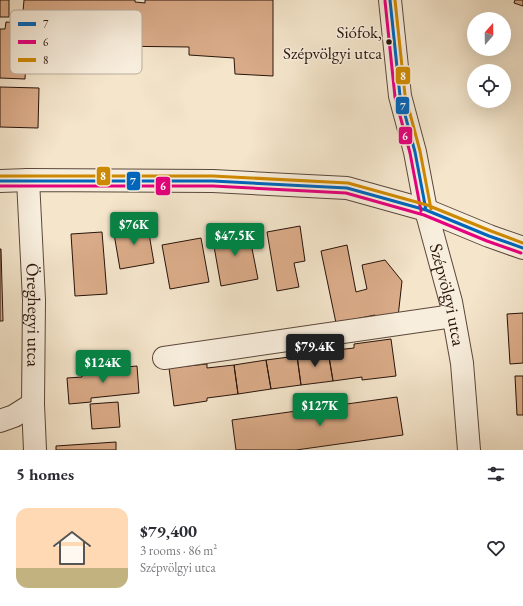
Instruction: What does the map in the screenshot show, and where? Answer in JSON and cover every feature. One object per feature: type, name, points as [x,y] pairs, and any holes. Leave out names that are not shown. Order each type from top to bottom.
[{"type":"street","name":"Szépvölgyi utca","points":[[390,0],[400,96],[415,152],[426,210],[449,295],[462,363],[469,450]]},
{"type":"street","name":"Öreghegyi utca","points":[[28,180],[34,300],[35,450]]},
{"type":"street","points":[[0,181],[214,181],[347,188],[426,210],[489,236],[523,248]]},
{"type":"street","points":[[164,358],[453,316]]},
{"type":"street","points":[[0,421],[14,416],[34,404]]},
{"type":"building","points":[[0,0],[9,0],[9,17],[0,17]]},
{"type":"building","points":[[24,0],[135,0],[135,2],[145,3],[145,0],[273,0],[273,76],[235,74],[234,58],[189,55],[189,47],[142,46],[142,10],[23,10]]},
{"type":"building","points":[[515,0],[523,0],[523,6],[514,3]]},
{"type":"building","points":[[6,22],[10,22],[10,74],[25,74],[25,79],[0,78],[0,29],[5,29]]},
{"type":"building","points":[[0,87],[39,88],[38,128],[0,127]]},
{"type":"building","points":[[147,222],[154,263],[120,269],[113,228]]},
{"type":"building","points":[[300,226],[305,261],[294,263],[299,287],[277,291],[267,232]]},
{"type":"building","points":[[248,228],[258,279],[221,286],[212,235]]},
{"type":"building","points":[[102,232],[107,294],[75,296],[71,234]]},
{"type":"building","points":[[201,238],[209,282],[170,289],[162,245]]},
{"type":"building","points":[[347,245],[356,292],[367,289],[362,265],[385,260],[402,281],[398,317],[376,322],[375,315],[336,323],[321,251]]},
{"type":"building","points":[[1,249],[3,321],[0,321]]},
{"type":"building","points":[[523,313],[523,363],[510,364],[507,314]]},
{"type":"building","points":[[391,339],[396,376],[362,380],[362,377],[333,381],[328,351],[354,348],[354,344]]},
{"type":"building","points":[[328,351],[333,381],[301,385],[297,356]]},
{"type":"building","points":[[297,356],[301,385],[271,389],[266,360]]},
{"type":"building","points":[[266,360],[271,389],[238,394],[234,365]]},
{"type":"building","points":[[207,364],[207,368],[234,365],[238,394],[207,398],[207,401],[174,406],[169,368]]},
{"type":"building","points":[[137,366],[139,393],[91,398],[91,402],[69,404],[67,378],[82,377],[82,371]]},
{"type":"building","points":[[515,376],[523,376],[523,415],[517,415]]},
{"type":"building","points":[[397,397],[403,435],[296,450],[236,450],[232,420]]},
{"type":"building","points":[[118,402],[120,427],[92,429],[90,404]]},
{"type":"building","points":[[116,442],[116,450],[56,450],[56,446]]},
{"type":"transit line","name":"7","points":[[390,0],[400,96],[415,152],[426,210]]},
{"type":"transit line","name":"8","points":[[395,0],[405,95],[420,151],[431,209]]},
{"type":"transit line","name":"6","points":[[385,1],[395,97],[410,153],[421,211]]},
{"type":"transit line","name":"8","points":[[0,176],[213,176],[348,183],[427,205],[523,243]]},
{"type":"transit line","name":"7","points":[[0,181],[213,181],[347,188],[426,210],[489,236],[523,248]]},
{"type":"transit line","name":"6","points":[[0,186],[213,186],[346,193],[424,215],[487,241],[521,253]]},
{"type":"place","name":"Siófok, Szépvölgyi utca","points":[[389,42]]}]
